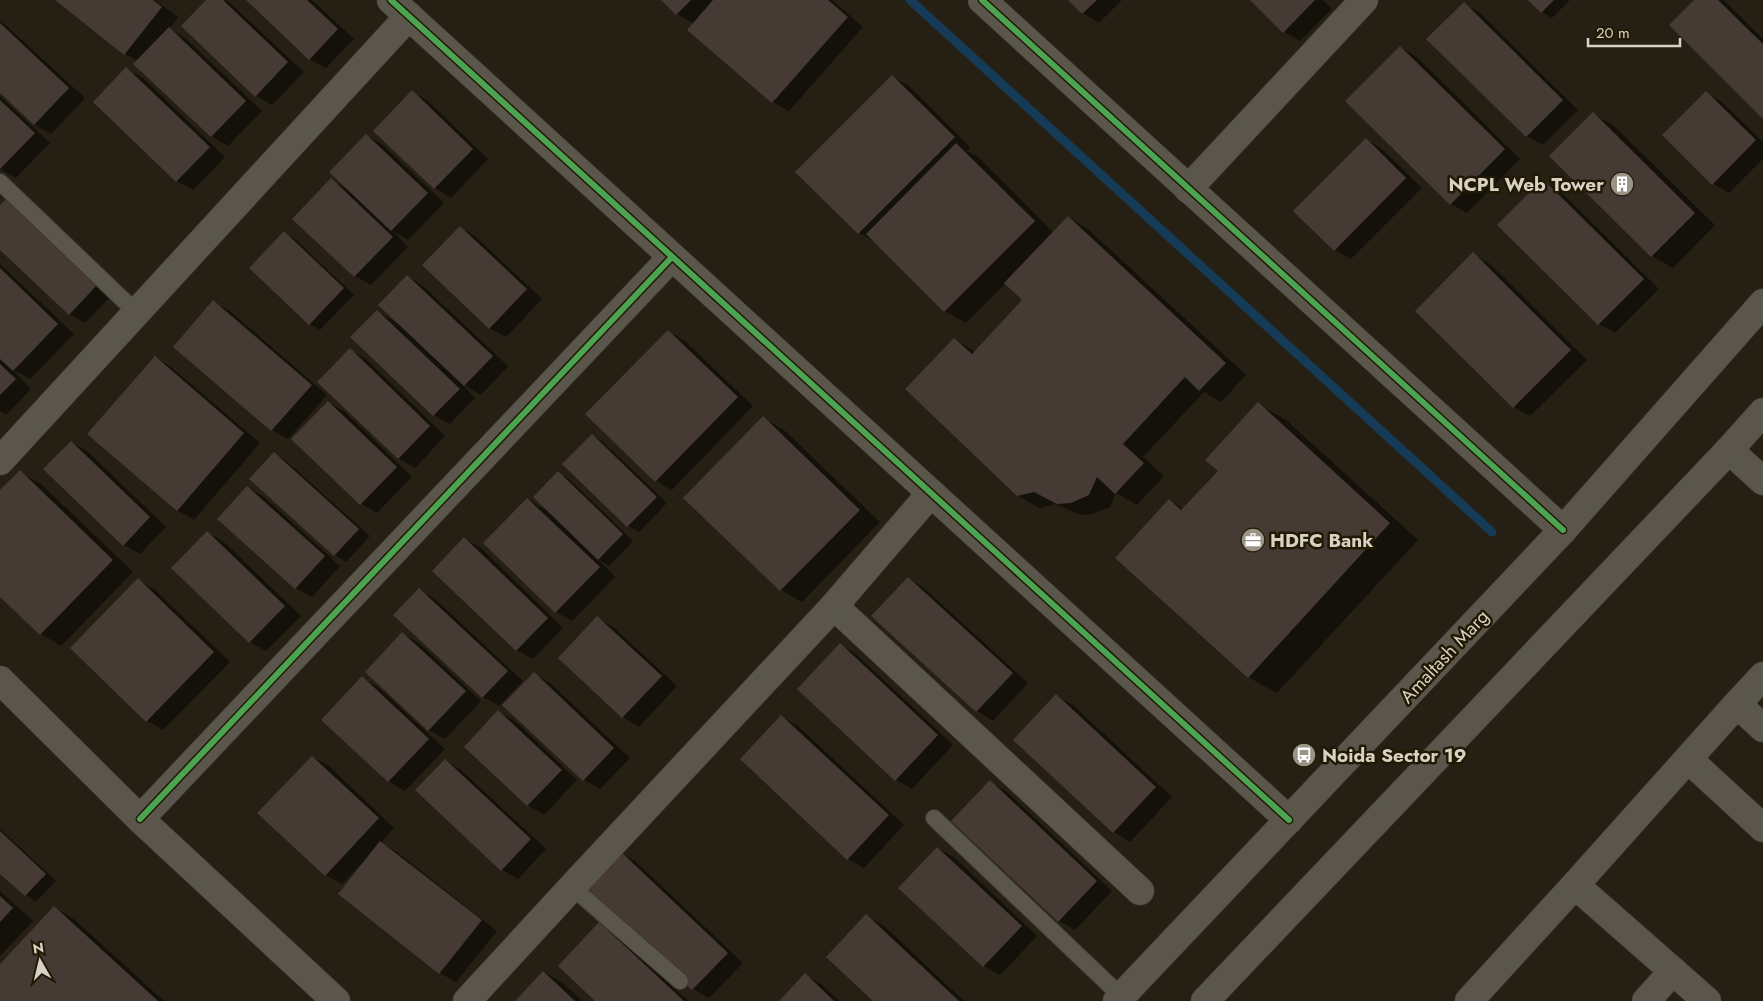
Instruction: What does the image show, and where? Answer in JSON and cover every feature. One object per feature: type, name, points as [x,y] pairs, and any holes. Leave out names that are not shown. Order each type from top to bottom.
[{"type":"street","points":[[982,0],[1563,530]]},
{"type":"street","points":[[1188,189],[1364,0]]},
{"type":"street","points":[[0,461],[137,312],[400,8],[1288,820]]},
{"type":"street","points":[[140,819],[672,256]]},
{"type":"street","name":"Amaltash Marg","points":[[1119,999],[1563,530],[1761,308]]},
{"type":"street","points":[[1205,1001],[1763,412]]},
{"type":"street","points":[[1728,450],[1763,481]]},
{"type":"street","points":[[467,1001],[834,606],[931,493]]},
{"type":"street","points":[[834,606],[1140,891]]},
{"type":"street","points":[[1469,1001],[1763,676]]},
{"type":"street","points":[[0,680],[140,819],[336,1001]]},
{"type":"street","points":[[1737,704],[1763,728]]},
{"type":"street","points":[[1688,759],[1763,828]]},
{"type":"street","points":[[1575,885],[1707,1001]]},
{"type":"street","points":[[1646,1001],[1673,971]]},
{"type":"lane","points":[[0,182],[137,312]]},
{"type":"lane","points":[[934,818],[1119,999]]},
{"type":"lane","points":[[572,886],[680,981]]},
{"type":"building","points":[[55,0],[153,0],[162,7],[124,55]]},
{"type":"building","points":[[206,0],[223,0],[288,62],[255,97],[181,26]]},
{"type":"building","points":[[246,0],[307,0],[338,29],[309,60]]},
{"type":"building","points":[[661,0],[691,0],[676,15]]},
{"type":"building","points":[[713,0],[828,0],[848,17],[772,103],[687,30]]},
{"type":"building","points":[[1068,0],[1097,0],[1082,14]]},
{"type":"building","points":[[1250,0],[1315,0],[1283,33]]},
{"type":"building","points":[[1528,0],[1554,0],[1541,13]]},
{"type":"building","points":[[1694,0],[1718,0],[1763,44],[1763,119],[1669,25]]},
{"type":"building","points":[[1464,2],[1563,100],[1526,137],[1426,39]]},
{"type":"building","points":[[0,23],[69,88],[34,125],[0,93]]},
{"type":"building","points":[[169,27],[246,101],[211,137],[133,64]]},
{"type":"building","points":[[1400,46],[1505,149],[1450,205],[1345,101]]},
{"type":"building","points":[[126,67],[210,147],[176,182],[93,102]]},
{"type":"building","points":[[892,75],[955,137],[858,234],[795,172]]},
{"type":"building","points":[[412,90],[473,149],[434,189],[373,131]]},
{"type":"building","points":[[1706,91],[1756,140],[1712,185],[1662,135]]},
{"type":"building","points":[[0,100],[35,133],[0,169]]},
{"type":"building","name":"NCPL Web Tower","points":[[1593,112],[1695,213],[1651,257],[1549,156]]},
{"type":"building","points":[[366,134],[428,193],[391,231],[329,172]]},
{"type":"building","points":[[1366,138],[1406,178],[1334,251],[1293,211]]},
{"type":"building","points":[[956,143],[1035,221],[944,312],[866,234]]},
{"type":"building","points":[[331,178],[393,237],[354,277],[292,219]]},
{"type":"building","points":[[1543,179],[1644,279],[1598,325],[1497,225]]},
{"type":"building","points":[[7,198],[98,284],[69,315],[0,250],[0,205]]},
{"type":"building","points":[[1068,216],[1226,363],[1199,391],[1185,377],[1123,444],[1144,463],[1115,494],[1097,477],[1089,495],[1071,503],[1057,504],[1034,492],[1017,496],[905,389],[954,338],[972,354],[1022,300],[1004,283]]},
{"type":"building","points":[[460,226],[527,289],[489,329],[422,265]]},
{"type":"building","points":[[284,231],[344,288],[309,325],[249,268]]},
{"type":"building","points":[[1473,252],[1571,350],[1513,408],[1415,311]]},
{"type":"building","points":[[0,268],[58,324],[13,371],[0,359]]},
{"type":"building","points":[[407,275],[493,356],[464,386],[378,305]]},
{"type":"building","points":[[213,300],[312,385],[271,431],[173,347]]},
{"type":"building","points":[[377,310],[460,389],[433,416],[350,337]]},
{"type":"building","points":[[668,330],[738,397],[655,482],[585,414]]},
{"type":"building","points":[[350,348],[430,426],[398,459],[317,382]]},
{"type":"building","points":[[155,356],[244,433],[177,511],[87,434]]},
{"type":"building","points":[[0,364],[16,379],[0,395]]},
{"type":"building","points":[[328,401],[397,467],[360,505],[291,439]]},
{"type":"building","name":"HDFC Bank","points":[[1258,402],[1390,523],[1248,678],[1115,558],[1169,499],[1181,510],[1218,471],[1205,460]]},
{"type":"building","points":[[763,416],[860,510],[780,591],[683,498]]},
{"type":"building","points":[[592,434],[657,497],[627,527],[562,464]]},
{"type":"building","points":[[71,441],[150,517],[123,546],[43,469]]},
{"type":"building","points":[[274,452],[359,529],[334,556],[249,479]]},
{"type":"building","points":[[20,470],[113,560],[40,635],[0,597],[0,490]]},
{"type":"building","points":[[558,471],[623,534],[598,560],[533,497]]},
{"type":"building","points":[[247,486],[325,556],[295,589],[217,519]]},
{"type":"building","points":[[527,498],[600,567],[555,613],[483,543]]},
{"type":"building","points":[[207,531],[285,606],[249,643],[171,568]]},
{"type":"building","points":[[464,537],[548,618],[516,651],[432,571]]},
{"type":"building","points":[[908,577],[1013,673],[976,712],[871,616]]},
{"type":"building","points":[[138,578],[214,652],[146,722],[70,648]]},
{"type":"building","points":[[419,588],[508,671],[482,698],[393,615]]},
{"type":"building","points":[[597,616],[662,676],[622,718],[558,658]]},
{"type":"building","points":[[402,632],[466,691],[428,731],[365,672]]},
{"type":"building","points":[[840,643],[938,735],[895,781],[797,689]]},
{"type":"building","points":[[534,672],[614,748],[583,781],[502,705]]},
{"type":"building","points":[[362,676],[429,739],[388,782],[321,720]]},
{"type":"building","points":[[1056,694],[1156,787],[1113,833],[1013,740]]},
{"type":"building","points":[[498,710],[562,770],[527,806],[464,747]]},
{"type":"building","points":[[781,715],[889,815],[847,860],[740,759]]},
{"type":"building","points":[[312,756],[379,818],[325,876],[257,813]]},
{"type":"building","points":[[445,759],[531,839],[501,871],[415,790]]},
{"type":"building","points":[[990,780],[1097,881],[1058,922],[951,821]]},
{"type":"building","points":[[0,831],[46,874],[25,896],[0,874]]},
{"type":"building","points":[[380,841],[482,920],[439,974],[338,894]]},
{"type":"building","points":[[937,847],[1022,926],[983,967],[898,888]]},
{"type":"building","points":[[619,850],[728,953],[692,990],[583,888]]},
{"type":"building","points":[[0,896],[13,908],[0,922]]},
{"type":"building","points":[[54,906],[158,1001],[0,1001],[0,964]]},
{"type":"building","points":[[866,914],[959,1001],[873,1001],[826,957]]},
{"type":"building","points":[[599,922],[684,1001],[595,1001],[558,966]]},
{"type":"building","points":[[543,971],[575,1001],[515,1001]]},
{"type":"building","points":[[805,973],[834,1001],[779,1001]]},
{"type":"waterway","points":[[910,0],[1492,532]]},
{"type":"cycle path","points":[[391,0],[1289,820]]},
{"type":"cycle path","points":[[982,0],[1563,530]]},
{"type":"cycle path","points":[[140,819],[672,257]]},
{"type":"place","name":"NCPL Web Tower","points":[[1622,184]]},
{"type":"place","name":"HDFC Bank","points":[[1253,540]]},
{"type":"place","name":"Noida Sector 19","points":[[1304,755]]}]
